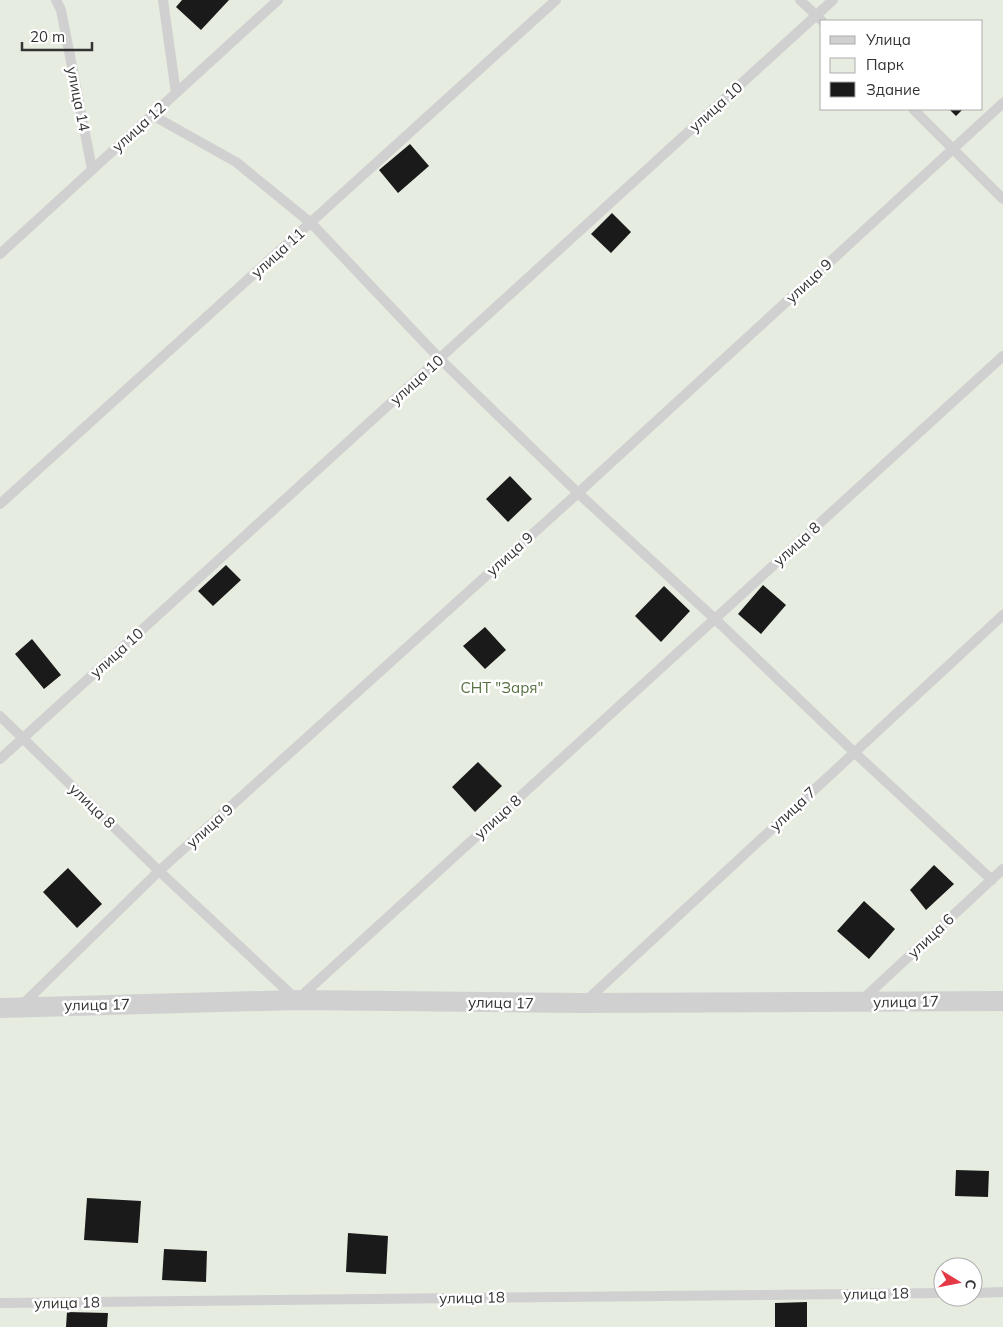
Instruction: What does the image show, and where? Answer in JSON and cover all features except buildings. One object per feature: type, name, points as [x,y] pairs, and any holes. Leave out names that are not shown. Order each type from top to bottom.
[{"type":"street","name":"улица 17","points":[[10,1007],[297,1000],[583,1003],[1003,1001]]},
{"type":"lane","name":"улица 14","points":[[56,0],[61,10],[92,169]]},
{"type":"lane","points":[[163,0],[176,92]]},
{"type":"lane","name":"улица 12","points":[[0,254],[278,0]]},
{"type":"lane","name":"улица 11","points":[[0,504],[556,0]]},
{"type":"lane","points":[[800,0],[819,18]]},
{"type":"lane","name":"улица 10","points":[[0,760],[440,359],[819,18],[833,0]]},
{"type":"lane","name":"улица 9","points":[[10,1007],[578,493],[1003,103]]},
{"type":"lane","points":[[914,110],[1003,199]]},
{"type":"lane","points":[[152,115],[236,162],[311,223],[440,359],[578,493],[715,619],[992,880]]},
{"type":"lane","name":"улица 8","points":[[0,716],[159,871],[297,1000],[1003,356]]},
{"type":"lane","name":"улица 7","points":[[583,1003],[1003,615]]},
{"type":"lane","name":"улица 6","points":[[860,1002],[1003,869]]},
{"type":"lane","points":[[983,1292],[1003,1292]]},
{"type":"lane","name":"улица 18","points":[[0,1303],[933,1293]]},
{"type":"green space","name":"СНТ \"Заря\"","points":[[0,0],[1003,0],[1003,1327],[0,1327]]}]
